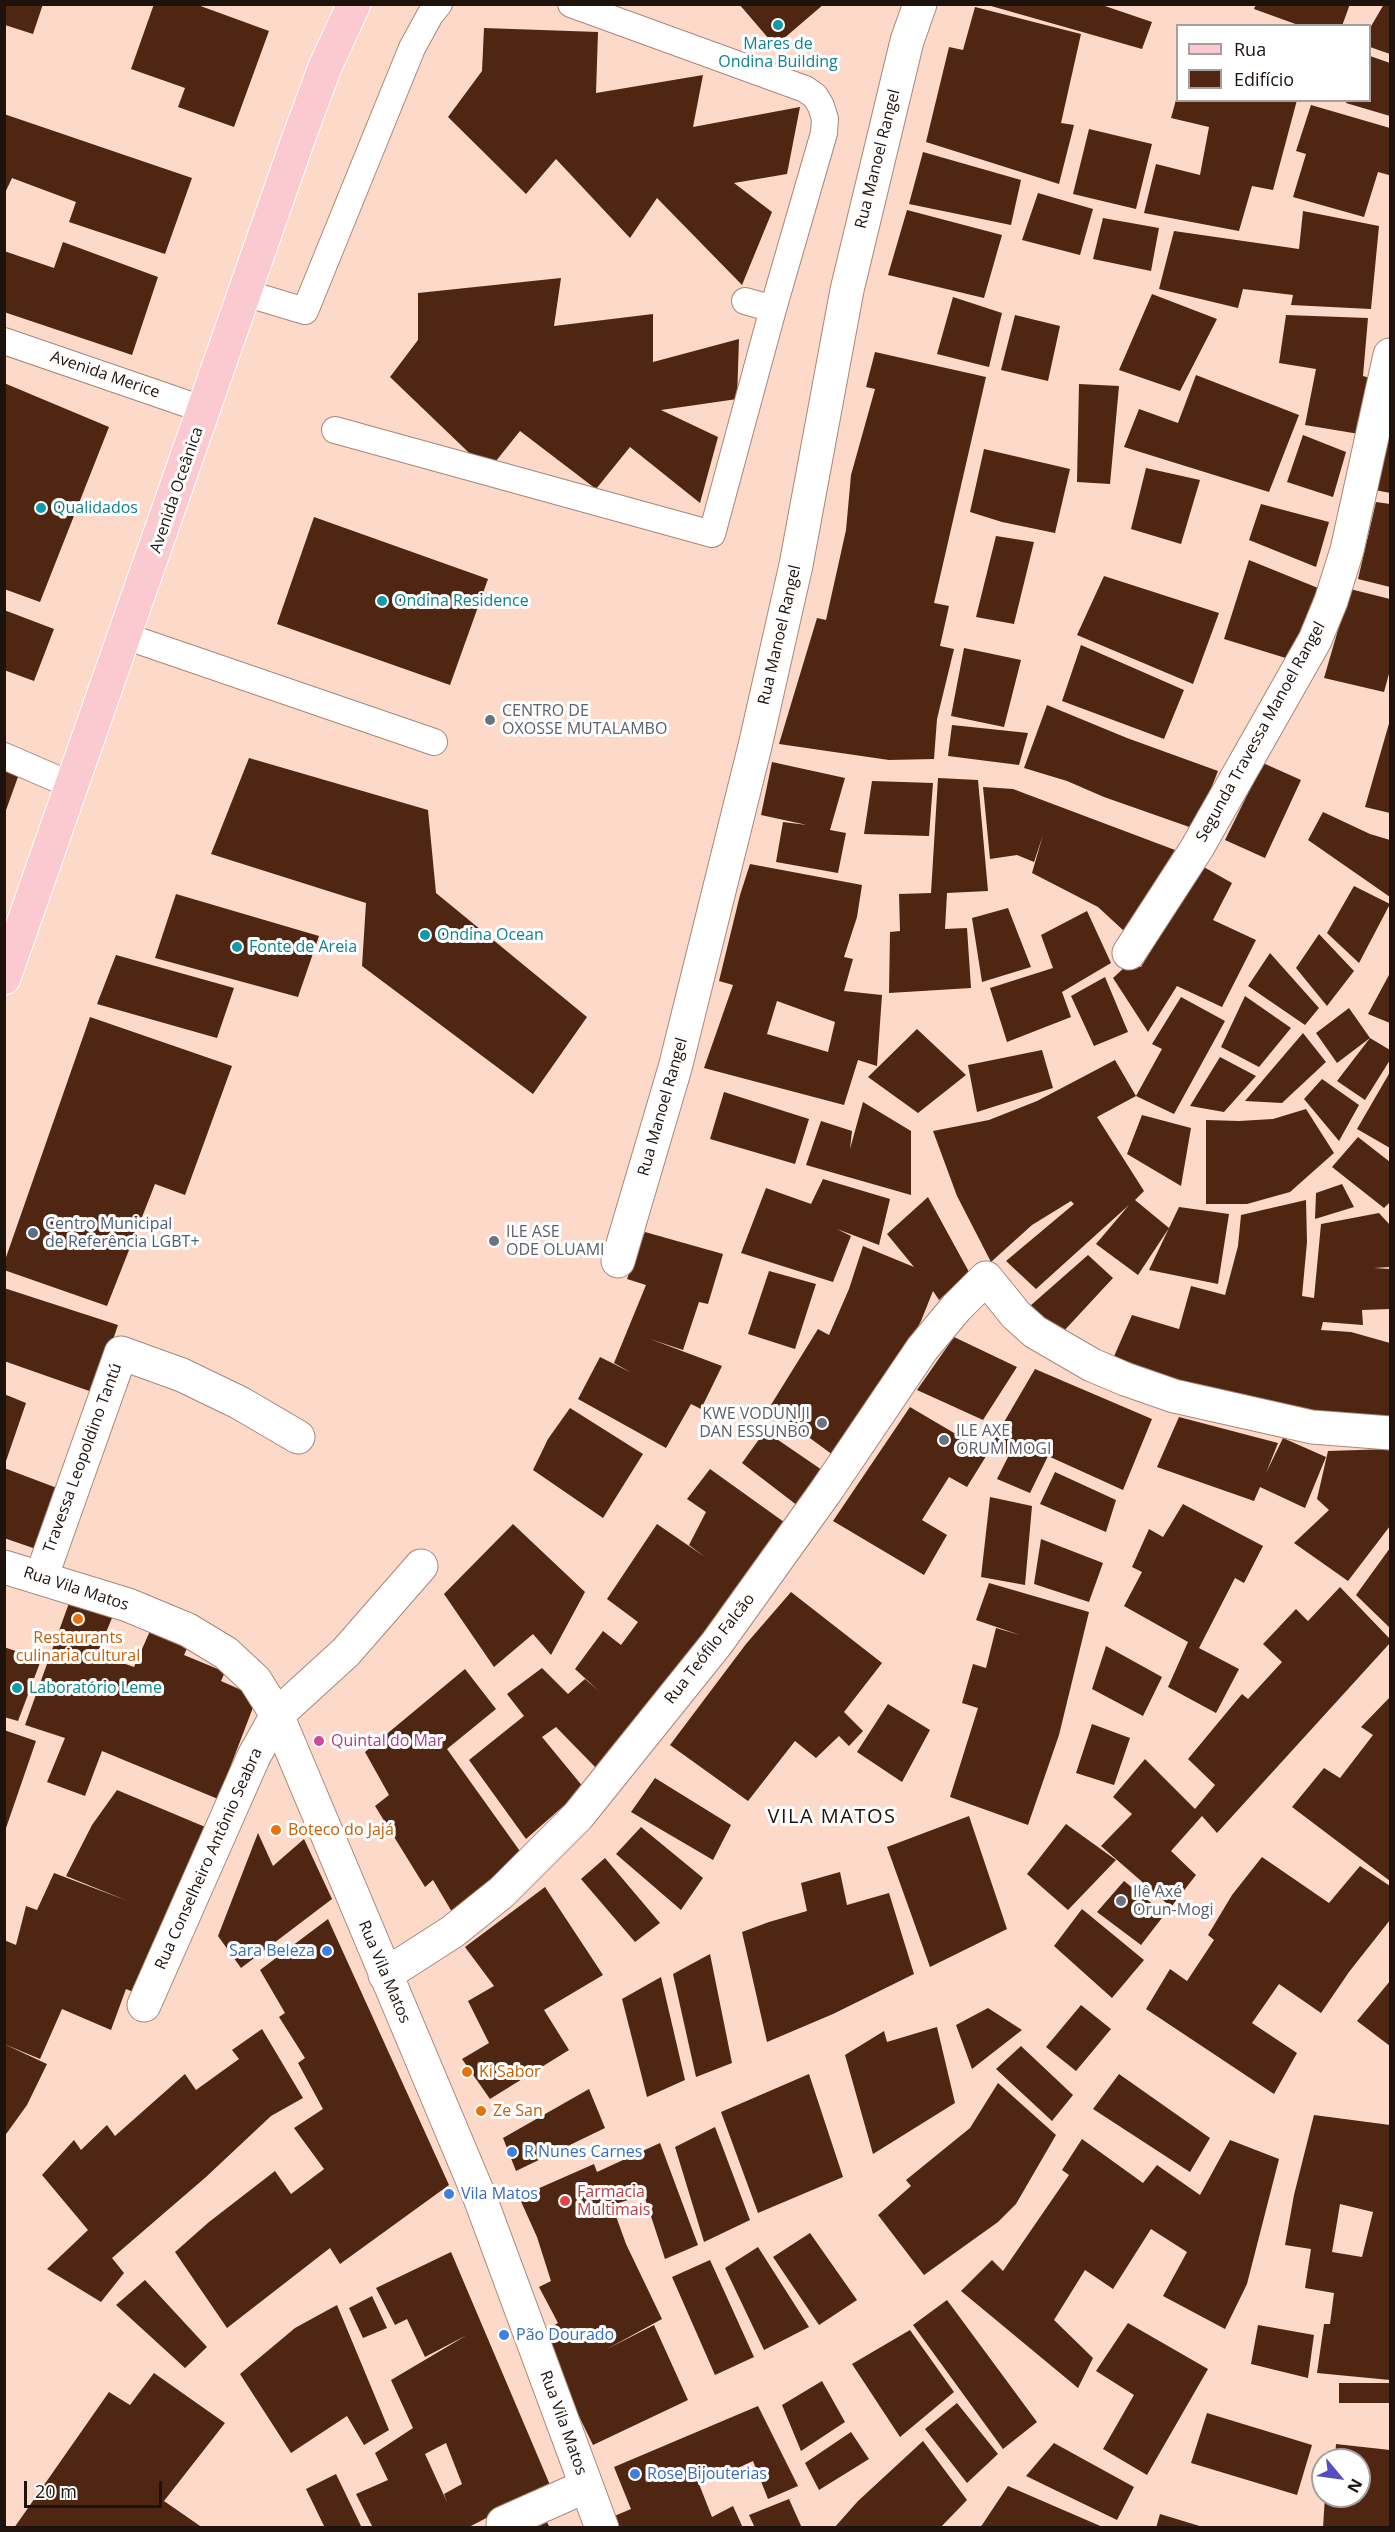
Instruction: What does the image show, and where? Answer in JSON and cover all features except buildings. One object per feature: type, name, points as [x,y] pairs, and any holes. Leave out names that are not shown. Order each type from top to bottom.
[{"type":"main road","name":"Avenida Oceânica","points":[[4,978],[205,411],[302,127],[325,67],[354,4]]},
{"type":"street","name":"Rua Manoel Rangel","points":[[618,1261],[675,1068],[755,746],[796,565],[847,290],[907,41],[920,4]]},
{"type":"street","name":"Segunda Travessa Manoel Rangel","points":[[1129,953],[1197,848],[1315,640],[1331,601],[1347,550],[1390,355]]},
{"type":"street","name":"Rua Teófilo Falcão","points":[[385,1975],[452,1932],[502,1892],[578,1816],[717,1643],[826,1491],[922,1349],[956,1308],[986,1278],[1016,1315],[1035,1332],[1092,1365],[1125,1379],[1174,1396],[1312,1427],[1390,1433]]},
{"type":"street","name":"Travessa Leopoldino Tantú","points":[[40,1578],[121,1353],[182,1375],[240,1402],[298,1437]]},
{"type":"street","points":[[277,1715],[346,1652],[421,1566]]},
{"type":"street","name":"Rua Vila Matos","points":[[4,1567],[128,1605],[188,1630],[226,1653],[255,1680],[277,1715],[480,2198],[602,2528]]},
{"type":"street","name":"Rua Conselheiro Antônio Seabra","points":[[144,2005],[254,1756],[277,1715]]},
{"type":"street","points":[[503,2523],[586,2486]]},
{"type":"lane","points":[[245,293],[305,311],[412,48],[430,15],[439,4]]},
{"type":"lane","points":[[335,430],[712,534],[824,133],[825,119],[815,96],[805,89],[571,4]]},
{"type":"lane","points":[[745,302],[773,309]]},
{"type":"lane","name":"Avenida Merice","points":[[4,341],[205,411]]},
{"type":"lane","points":[[125,636],[434,742]]},
{"type":"lane","points":[[4,756],[71,785]]},
{"type":"place","name":"Mares de Ondina Building","points":[[778,25]]},
{"type":"place","name":"Qualidados","points":[[41,508]]},
{"type":"place","name":"Ondina Residence","points":[[382,601]]},
{"type":"place","name":"CENTRO DE OXOSSE MUTALAMBO","points":[[490,720]]},
{"type":"place","name":"Ondina Ocean","points":[[425,935]]},
{"type":"place","name":"Fonte de Areia","points":[[237,947]]},
{"type":"place","name":"Centro Municipal de Referência LGBT+","points":[[33,1233]]},
{"type":"place","name":"ILE ASE ODE OLUAMI","points":[[494,1241]]},
{"type":"place","name":"KWE VODUN JI DAN ESSUNBO","points":[[822,1423]]},
{"type":"place","name":"ILE AXE ORUM MOGI","points":[[944,1440]]},
{"type":"place","name":"Restaurants culinaria cultural","points":[[78,1619]]},
{"type":"place","name":"Laboratório Leme","points":[[17,1688]]},
{"type":"place","name":"Quintal do Mar","points":[[319,1741]]},
{"type":"place","name":"Boteco do Jajá","points":[[276,1830]]},
{"type":"place","name":"Ilê Axé Orun-Mogi","points":[[1121,1901]]},
{"type":"place","name":"Sara Beleza","points":[[327,1951]]},
{"type":"place","name":"Ki Sabor","points":[[467,2072]]},
{"type":"place","name":"Ze San","points":[[481,2111]]},
{"type":"place","name":"R Nunes Carnes","points":[[512,2152]]},
{"type":"place","name":"Vila Matos","points":[[449,2194]]},
{"type":"place","name":"Farmacia Multimais","points":[[565,2201]]},
{"type":"place","name":"Pão Dourado","points":[[504,2335]]},
{"type":"place","name":"Rose Bijouterias","points":[[635,2474]]},
{"type":"district","name":"VILA MATOS","points":[[832,1817]]}]
